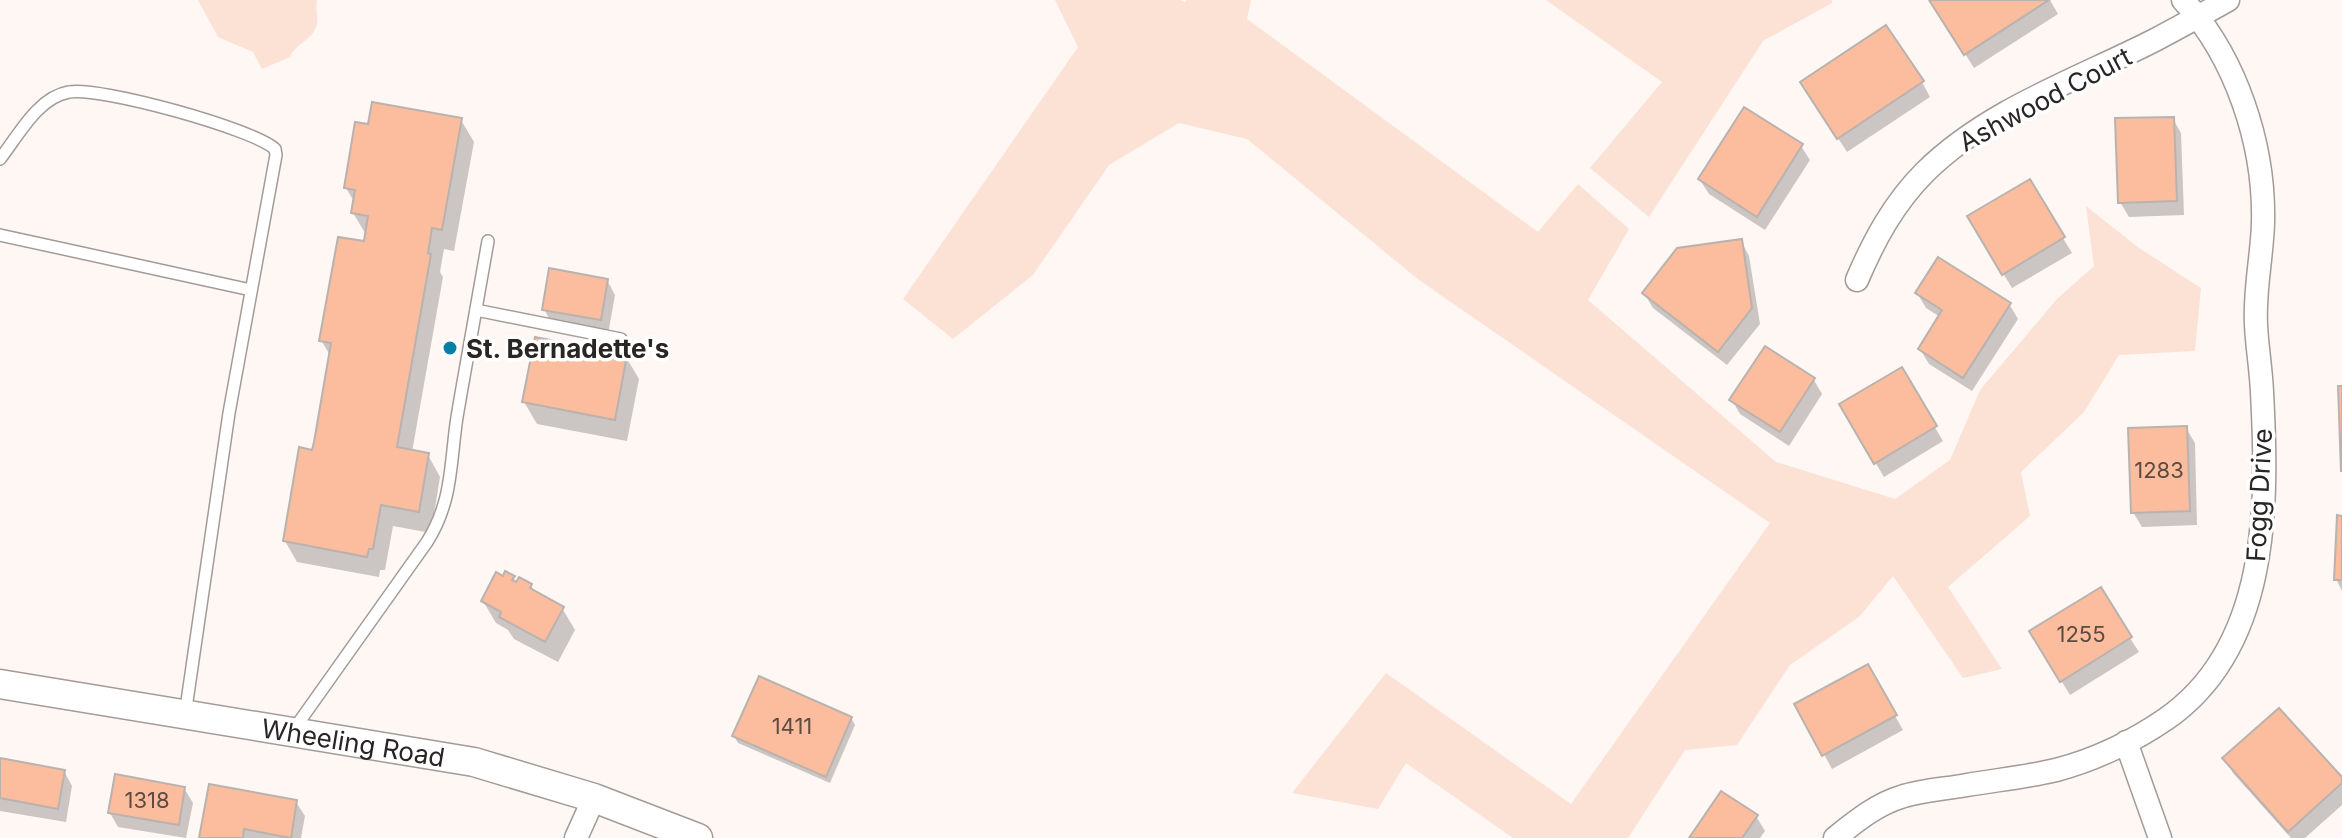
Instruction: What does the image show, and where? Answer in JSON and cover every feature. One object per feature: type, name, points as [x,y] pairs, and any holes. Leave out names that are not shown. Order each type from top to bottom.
[{"type":"street","name":"Ashwood Court","points":[[1857,280],[1873,243],[1895,208],[1925,172],[1950,151],[1982,128],[2050,90],[2153,41],[2191,8],[2228,0]]},
{"type":"street","name":"Fogg Drive","points":[[1835,838],[1864,815],[1900,797],[2058,769],[2126,742],[2167,719],[2197,692],[2222,660],[2244,612],[2260,548],[2265,468],[2256,324],[2262,190],[2257,151],[2235,79],[2223,53],[2191,8]]},
{"type":"street","name":"Wheeling Road","points":[[0,684],[474,762],[594,798],[698,838]]},
{"type":"street","points":[[2126,742],[2160,838]]},
{"type":"street","points":[[576,838],[594,798]]},
{"type":"lane","points":[[0,159],[40,108],[69,91],[122,97],[261,139],[275,149],[229,413],[185,716]]},
{"type":"lane","points":[[0,235],[251,290]]},
{"type":"lane","points":[[292,732],[419,552],[443,512],[449,492],[454,441],[488,241]]},
{"type":"lane","points":[[476,310],[621,339]]},
{"type":"shaded area","points":[[198,0],[317,0],[317,24],[311,36],[290,57],[262,69],[253,52],[218,37]]},
{"type":"shaded area","points":[[1055,0],[1251,0],[1247,19],[1538,232],[1578,184],[1629,229],[1588,300],[1776,462],[1895,499],[1950,460],[1980,390],[2057,299],[2094,266],[2086,206],[2139,248],[2201,288],[2195,351],[2119,355],[2084,412],[2021,472],[2030,516],[1948,587],[2002,669],[1963,678],[1893,576],[1859,617],[1790,665],[1737,745],[1685,750],[1628,838],[1513,838],[1406,763],[1378,809],[1292,793],[1386,673],[1571,804],[1770,523],[1419,280],[1247,139],[1179,123],[1109,165],[1033,275],[953,339],[903,299],[1078,47]]},
{"type":"shaded area","points":[[1546,0],[1832,0],[1832,3],[1763,41],[1649,217],[1590,168],[1662,82]]},
{"type":"building","points":[[1929,0],[2049,0],[1964,55]]},
{"type":"building","points":[[1886,25],[1924,81],[1837,139],[1800,82]]},
{"type":"building","points":[[372,102],[462,118],[442,230],[432,228],[428,253],[431,254],[397,447],[429,453],[419,512],[381,505],[373,549],[369,549],[367,557],[283,541],[299,447],[312,450],[314,442],[331,343],[319,341],[338,237],[364,241],[368,216],[351,213],[355,190],[344,188],[355,122],[368,124]]},
{"type":"building","points":[[1744,107],[1803,144],[1757,217],[1698,179]]},
{"type":"building","points":[[2174,117],[2177,201],[2118,203],[2115,118]]},
{"type":"building","points":[[2030,179],[2065,237],[2002,275],[1967,216]]},
{"type":"building","points":[[1742,239],[1752,308],[1718,352],[1642,293],[1677,248]]},
{"type":"building","points":[[1938,257],[2011,303],[1963,378],[1918,349],[1942,310],[1915,293]]},
{"type":"building","points":[[549,268],[608,279],[601,320],[542,310]]},
{"type":"building","points":[[535,337],[627,355],[615,420],[522,402]]},
{"type":"building","points":[[1765,346],[1815,378],[1780,432],[1729,400]]},
{"type":"building","points":[[1902,367],[1937,426],[1874,464],[1839,404]]},
{"type":"building","points":[[2338,386],[2342,386],[2342,471],[2341,471]]},
{"type":"building","points":[[2187,426],[2190,511],[2131,513],[2128,428]]},
{"type":"building","points":[[2337,515],[2342,516],[2342,580],[2334,580]]},
{"type":"building","points":[[505,571],[515,576],[512,580],[516,582],[519,577],[532,584],[530,588],[564,607],[545,642],[499,617],[501,612],[481,601],[496,572],[503,576]]},
{"type":"building","points":[[2101,587],[2132,637],[2060,682],[2029,631]]},
{"type":"building","points":[[1868,664],[1897,715],[1822,756],[1794,704]]},
{"type":"building","points":[[759,676],[852,717],[826,777],[732,736]]},
{"type":"building","points":[[2279,708],[2342,777],[2342,783],[2288,832],[2222,758]]},
{"type":"building","points":[[0,758],[65,770],[58,809],[0,798]]},
{"type":"building","points":[[115,774],[185,787],[179,825],[108,813]]},
{"type":"building","points":[[209,784],[297,800],[291,838],[244,829],[243,838],[199,838]]},
{"type":"building","points":[[1721,791],[1758,815],[1742,838],[1689,838]]},
{"type":"place","name":"St. Bernadette's","points":[[450,348]]}]
